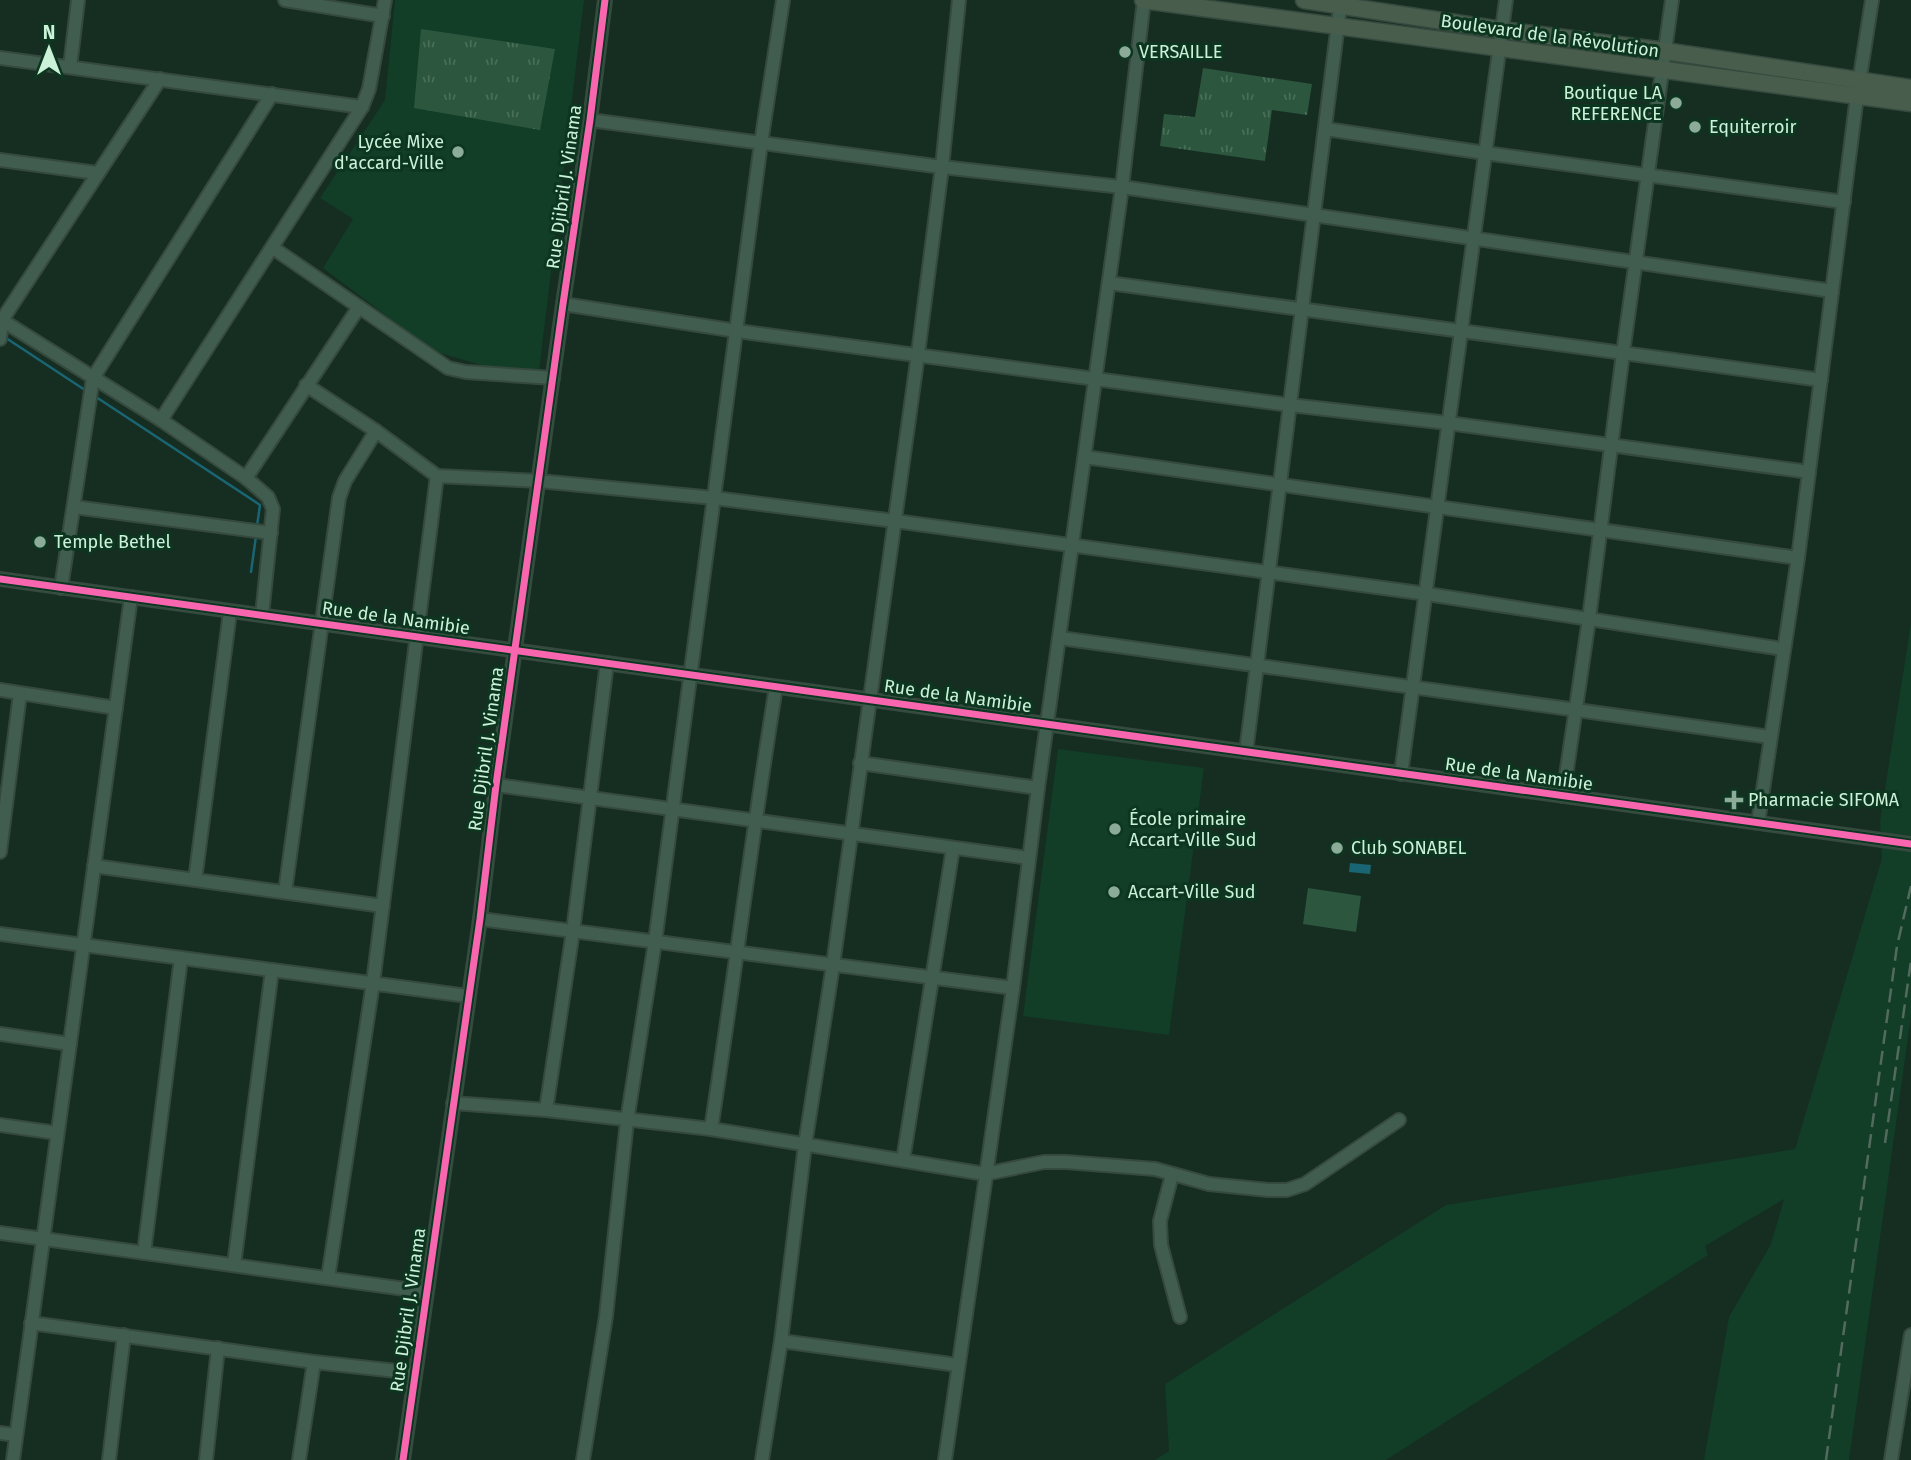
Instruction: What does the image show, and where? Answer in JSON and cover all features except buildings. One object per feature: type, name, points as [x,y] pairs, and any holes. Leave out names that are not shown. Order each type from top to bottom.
[{"type":"main road","name":"Boulevard de la Révolution","points":[[1144,0],[1663,71],[1858,88],[1911,88]]},
{"type":"main road","name":"Boulevard de la Révolution","points":[[1304,0],[1341,3],[1502,30],[1665,51],[1858,88],[1911,103]]},
{"type":"street","points":[[69,67],[78,0]]},
{"type":"street","points":[[285,0],[383,16]]},
{"type":"street","points":[[162,420],[362,107],[369,89],[384,0]]},
{"type":"street","name":"Rue Djibril J. Vinama","points":[[403,1460],[480,919],[496,785],[605,0]]},
{"type":"street","points":[[583,1460],[606,1316],[627,1121],[655,942],[761,143],[783,0]]},
{"type":"street","points":[[762,1460],[918,354],[942,167],[959,0]]},
{"type":"street","points":[[946,1460],[1109,283],[1144,0]]},
{"type":"street","points":[[1401,774],[1506,0]]},
{"type":"street","points":[[1563,796],[1672,0]]},
{"type":"street","points":[[1758,823],[1798,558],[1858,88],[1872,0]]},
{"type":"street","points":[[1246,752],[1341,3]]},
{"type":"street","points":[[0,58],[362,107]]},
{"type":"street","points":[[0,339],[1,320],[160,79]]},
{"type":"street","points":[[61,588],[93,378],[272,94]]},
{"type":"street","points":[[590,120],[942,167],[1122,187],[1832,290]]},
{"type":"street","points":[[1326,129],[1844,202]]},
{"type":"street","points":[[0,160],[97,173]]},
{"type":"street","points":[[273,248],[447,368],[553,379]]},
{"type":"street","points":[[1109,283],[1821,380]]},
{"type":"street","points":[[563,304],[737,331],[1809,472]]},
{"type":"street","points":[[246,478],[359,307]]},
{"type":"street","points":[[1,320],[162,420],[246,478],[268,497],[273,509],[262,615]]},
{"type":"street","points":[[306,385],[376,430],[437,476],[538,481],[714,498],[895,521],[1427,594],[1783,649]]},
{"type":"street","points":[[285,892],[339,498],[345,481],[376,430]]},
{"type":"street","points":[[1085,457],[1798,558]]},
{"type":"street","points":[[328,1278],[373,983],[437,476]]},
{"type":"street","points":[[74,506],[271,533]]},
{"type":"street","name":"Rue de la Namibie","points":[[0,579],[1911,844]]},
{"type":"street","points":[[13,1460],[131,597]]},
{"type":"street","points":[[195,880],[230,612]]},
{"type":"street","points":[[1060,638],[1770,737]]},
{"type":"street","points":[[546,1110],[573,931],[607,663]]},
{"type":"street","points":[[711,1129],[738,953],[754,821],[776,687]]},
{"type":"street","points":[[0,691],[116,708]]},
{"type":"street","points":[[0,852],[20,694]]},
{"type":"street","points":[[860,763],[1038,788]]},
{"type":"street","points":[[496,785],[1029,858]]},
{"type":"street","points":[[903,1160],[953,848]]},
{"type":"street","points":[[94,866],[383,906]]},
{"type":"street","points":[[480,919],[1013,988]]},
{"type":"street","points":[[0,934],[468,996]]},
{"type":"street","points":[[144,1253],[181,958]]},
{"type":"street","points":[[234,1265],[272,970]]},
{"type":"street","points":[[0,1034],[70,1044]]},
{"type":"street","points":[[453,1103],[546,1110],[711,1129],[985,1174],[1044,1162],[1066,1162],[1155,1168],[1209,1184],[1287,1190],[1305,1184],[1399,1120]]},
{"type":"street","points":[[0,1125],[57,1133]]},
{"type":"street","points":[[1172,1175],[1160,1221],[1161,1245],[1180,1317]]},
{"type":"street","points":[[0,1233],[427,1292]]},
{"type":"street","points":[[31,1323],[314,1362],[415,1373]]},
{"type":"street","points":[[109,1460],[124,1335]]},
{"type":"street","points":[[1891,1460],[1911,1335]]},
{"type":"street","points":[[781,1340],[958,1365]]},
{"type":"street","points":[[206,1460],[218,1348]]},
{"type":"street","points":[[299,1460],[314,1362]]},
{"type":"street","points":[[0,1433],[16,1435]]},
{"type":"shaded area","name":"Lycée Mixe d'accard-Ville","points":[[395,0],[584,0],[539,371],[488,367],[433,351],[323,268],[353,219],[320,198],[385,100]]},
{"type":"shaded area","points":[[1911,623],[1911,1016],[1849,1460],[1704,1460],[1729,1317],[1771,1244],[1784,1199],[1705,1246],[1708,1255],[1386,1460],[1155,1460],[1169,1451],[1165,1384],[1446,1205],[1795,1149],[1882,858],[1880,821]]},
{"type":"shaded area","name":"Accart-Ville Sud","points":[[1058,749],[1204,768],[1169,1035],[1023,1016]]},
{"type":"green space","points":[[421,29],[555,49],[540,130],[414,108]]},
{"type":"green space","points":[[1203,68],[1312,84],[1307,115],[1272,110],[1265,161],[1160,146],[1164,114],[1195,117]]},
{"type":"green space","points":[[1308,888],[1361,896],[1356,932],[1303,924]]},
{"type":"water","points":[[1350,863],[1371,865],[1370,874],[1349,872]]},
{"type":"waterway","points":[[6,338],[88,392]]},
{"type":"waterway","points":[[93,395],[260,505],[257,526]]},
{"type":"waterway","points":[[251,572],[256,536]]},
{"type":"railway","points":[[1826,1460],[1897,946],[1911,886]]},
{"type":"railway","points":[[1885,1143],[1911,961]]},
{"type":"cycle path","points":[[403,1460],[480,919],[496,785],[605,0]]},
{"type":"cycle path","points":[[0,579],[1911,844]]},
{"type":"place","name":"VERSAILLE","points":[[1125,52]]},
{"type":"place","name":"Boutique LA REFERENCE","points":[[1676,103]]},
{"type":"place","name":"Equiterroir","points":[[1695,127]]},
{"type":"place","name":"Lycée Mixe d'accard-Ville","points":[[458,152]]},
{"type":"place","name":"Temple Bethel","points":[[40,542]]},
{"type":"place","name":"Pharmacie SIFOMA","points":[[1734,800]]},
{"type":"place","name":"École primaire Accart-Ville Sud","points":[[1115,829]]},
{"type":"place","name":"Club SONABEL","points":[[1337,848]]},
{"type":"place","name":"Accart-Ville Sud","points":[[1114,892]]}]
